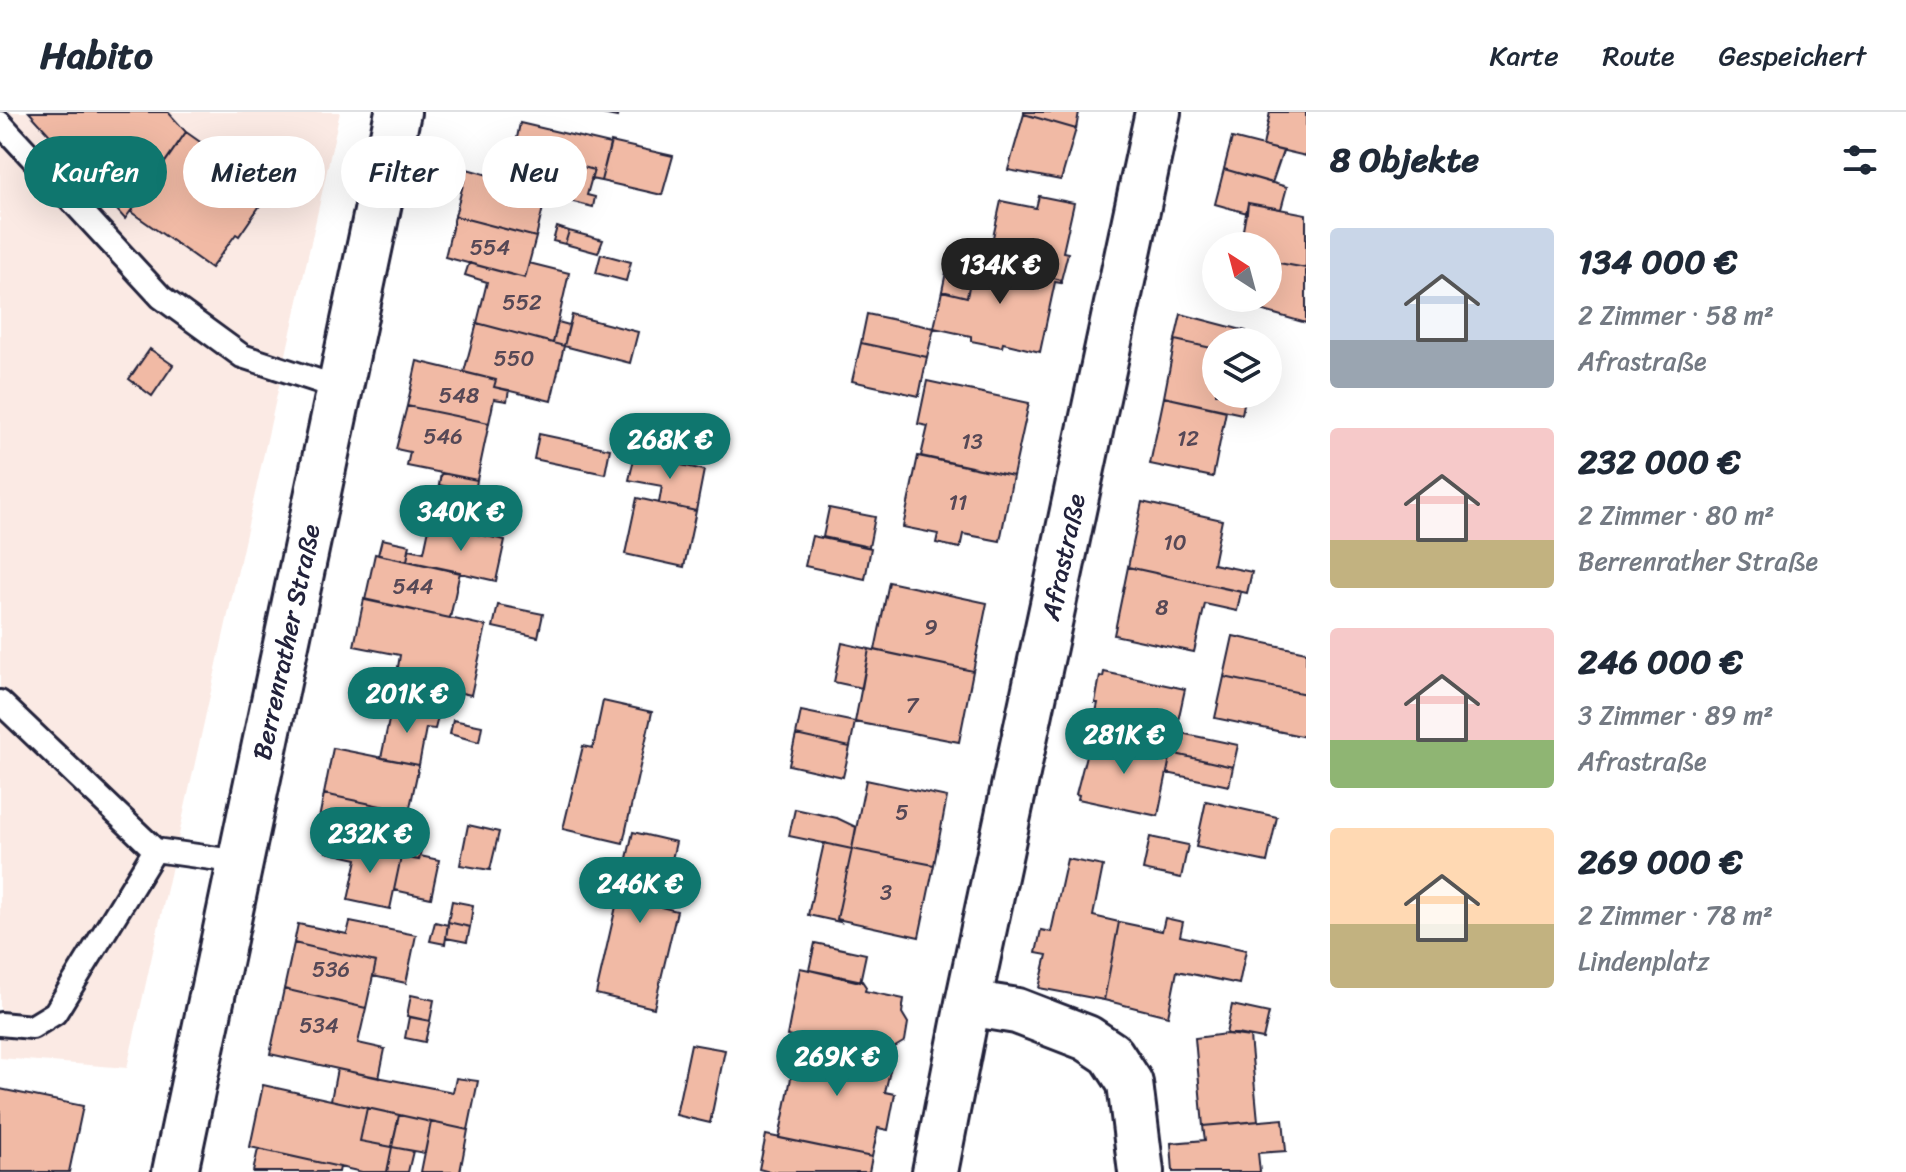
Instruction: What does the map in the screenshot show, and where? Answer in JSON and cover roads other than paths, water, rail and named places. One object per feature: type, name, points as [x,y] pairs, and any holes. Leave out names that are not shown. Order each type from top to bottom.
[{"type":"street","name":"Berrenrather Straße","points":[[175,1172],[398,112]]},
{"type":"street","name":"Afrastraße","points":[[935,1172],[968,1003],[1158,112]]},
{"type":"street","points":[[968,1003],[1017,1011],[1087,1038],[1111,1054],[1130,1083],[1141,1172]]},
{"type":"lane","points":[[0,123],[161,297],[242,356],[340,388]]},
{"type":"lane","points":[[0,702],[155,850],[240,862]]},
{"type":"lane","points":[[0,1024],[32,1027],[55,1013],[155,850]]}]
